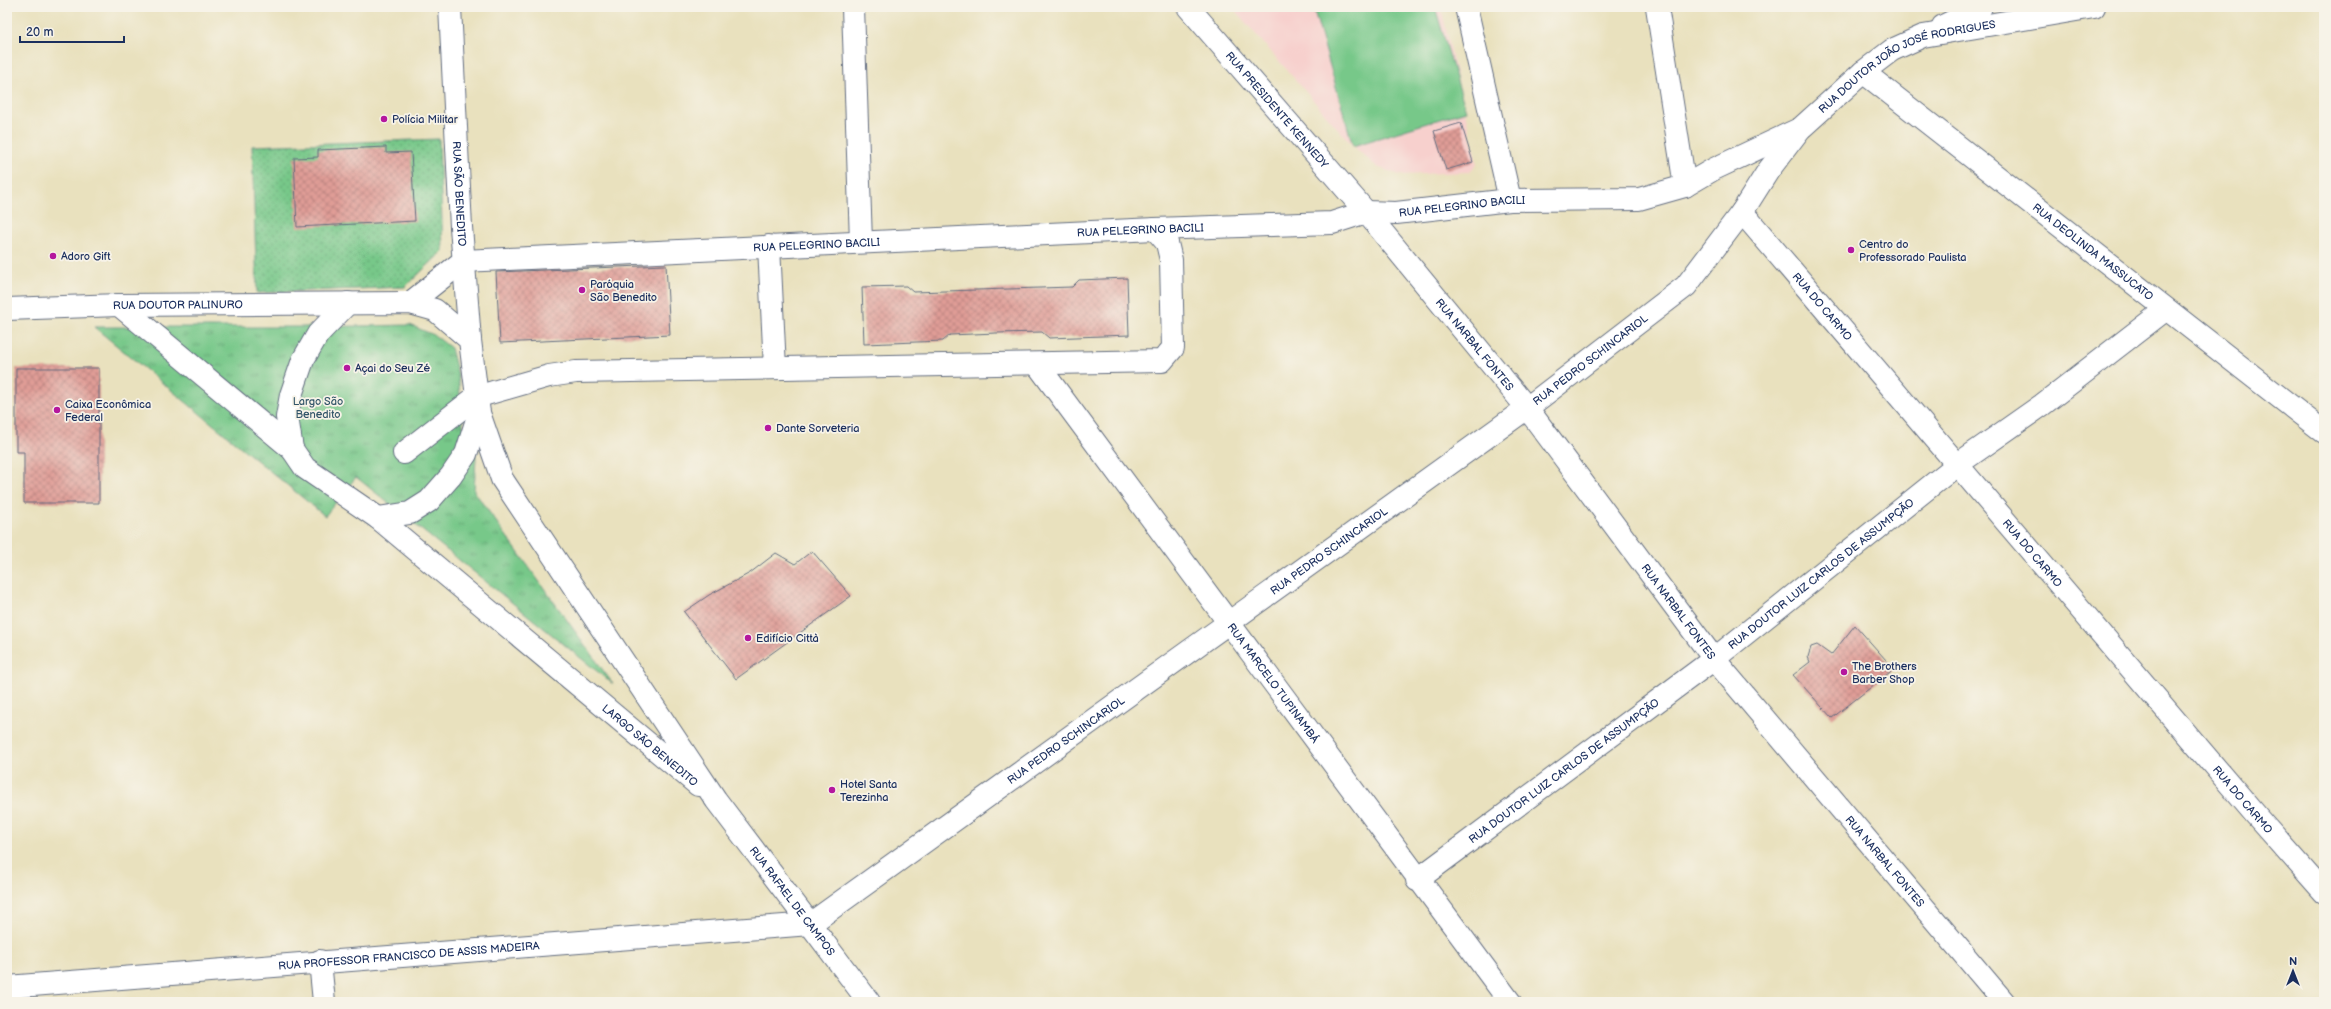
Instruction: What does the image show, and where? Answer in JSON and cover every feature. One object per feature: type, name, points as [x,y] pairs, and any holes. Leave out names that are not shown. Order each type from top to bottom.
[{"type":"street","name":"RUA SÃO BENEDITO","points":[[450,7],[463,261]]},
{"type":"street","points":[[853,7],[862,242]]},
{"type":"street","name":"RUA PRESIDENTE KENNEDY","points":[[1188,7],[1366,212]]},
{"type":"street","points":[[1466,7],[1510,200]]},
{"type":"street","points":[[1657,7],[1685,186]]},
{"type":"street","points":[[1923,36],[1982,7]]},
{"type":"street","name":"RUA DOUTOR JOÃO JOSÉ RODRIGUES","points":[[1800,129],[1863,72],[1892,50],[1923,36],[2094,7]]},
{"type":"street","name":"RUA DEOLINDA MASSUCATO","points":[[1863,72],[2165,310],[2324,432]]},
{"type":"street","name":"RUA PELEGRINO BACILI","points":[[463,261],[1156,229],[1332,223],[1366,212],[1396,213],[1510,200],[1639,200],[1685,186],[1714,169],[1800,129]]},
{"type":"street","name":"RUA PEDRO SCHINCARIOL","points":[[810,924],[1527,408],[1686,286],[1742,212],[1768,171],[1800,129]]},
{"type":"street","name":"RUA NARBAL FONTES","points":[[1366,212],[1527,408],[1714,659],[2004,1002]]},
{"type":"street","name":"RUA DO CARMO","points":[[1742,212],[2255,814],[2324,892]]},
{"type":"street","points":[[404,453],[477,405],[549,376],[576,372],[1162,361],[1169,355],[1173,348],[1171,260],[1167,243],[1156,229]]},
{"type":"street","points":[[769,246],[775,368]]},
{"type":"street","points":[[410,304],[463,261]]},
{"type":"street","name":"LARGO SÃO BENEDITO","points":[[463,261],[477,405],[502,479],[716,800]]},
{"type":"street","points":[[348,304],[410,304],[435,310],[470,340]]},
{"type":"street","name":"LARGO SÃO BENEDITO","points":[[348,304],[318,334],[303,360],[291,395],[287,417],[292,448],[305,468],[378,518],[716,800]]},
{"type":"street","name":"RUA DOUTOR PALINURO","points":[[7,309],[119,305],[348,304]]},
{"type":"street","points":[[119,305],[292,448]]},
{"type":"street","name":"RUA DOUTOR LUIZ CARLOS DE ASSUMPÇÃO","points":[[1417,880],[1714,659],[1958,464],[2042,405],[2165,310]]},
{"type":"street","name":"RUA MARCELO TUPINAMBÁ","points":[[1037,364],[1229,622],[1417,880],[1510,1002]]},
{"type":"street","points":[[378,518],[410,513],[429,501],[452,476],[466,454],[477,405]]},
{"type":"street","name":"RUA RAFAEL DE CAMPOS","points":[[716,800],[869,1002]]},
{"type":"street","name":"RUA PROFESSOR FRANCISCO DE ASSIS MADEIRA","points":[[7,987],[320,961],[810,924]]},
{"type":"street","points":[[320,961],[324,1002]]},
{"type":"shaded area","points":[[1232,7],[1441,7],[1477,164],[1469,172],[1400,175],[1377,167],[1353,146]]},
{"type":"green space","points":[[1313,7],[1435,7],[1466,111],[1353,146]]},
{"type":"green space","points":[[439,139],[443,251],[405,287],[257,293],[252,146]]},
{"type":"green space","name":"Largo São Benedito","points":[[410,325],[434,335],[451,348],[458,375],[463,425],[476,457],[474,491],[613,684],[356,477],[325,516],[94,327],[302,327]]},
{"type":"building","points":[[1461,123],[1473,162],[1446,170],[1434,131]]},
{"type":"building","points":[[386,147],[386,153],[411,152],[415,221],[297,227],[294,158],[318,157],[318,150]]},
{"type":"building","name":"Paróquia São Benedito","points":[[666,265],[670,335],[500,343],[496,272]]},
{"type":"building","points":[[1127,278],[1129,335],[1049,338],[1042,332],[996,333],[950,335],[943,341],[864,344],[862,287],[906,286],[913,292],[1072,287],[1079,280]]},
{"type":"building","name":"Caixa Econômica Federal","points":[[16,368],[99,368],[99,503],[24,503],[24,452],[16,452]]},
{"type":"building","name":"Edifício Città","points":[[812,551],[851,596],[736,679],[684,612],[709,595],[750,573],[776,553],[795,564]]},
{"type":"building","name":"The Brothers Barber Shop","points":[[1855,625],[1894,669],[1832,718],[1793,675],[1810,662],[1808,657],[1811,647],[1817,645],[1831,655]]},
{"type":"place","name":"Polícia Militar","points":[[384,119]]},
{"type":"place","name":"Centro do Professorado Paulista","points":[[1851,250]]},
{"type":"place","name":"Adoro Gift","points":[[53,256]]},
{"type":"place","name":"Paróquia São Benedito","points":[[582,290]]},
{"type":"place","name":"Açai do Seu Zé","points":[[347,368]]},
{"type":"place","name":"Caixa Econômica Federal","points":[[57,410]]},
{"type":"place","name":"Dante Sorveteria","points":[[768,428]]},
{"type":"place","name":"Edifício Città","points":[[748,638]]},
{"type":"place","name":"The Brothers Barber Shop","points":[[1844,672]]},
{"type":"place","name":"Hotel Santa Terezinha","points":[[832,790]]}]
